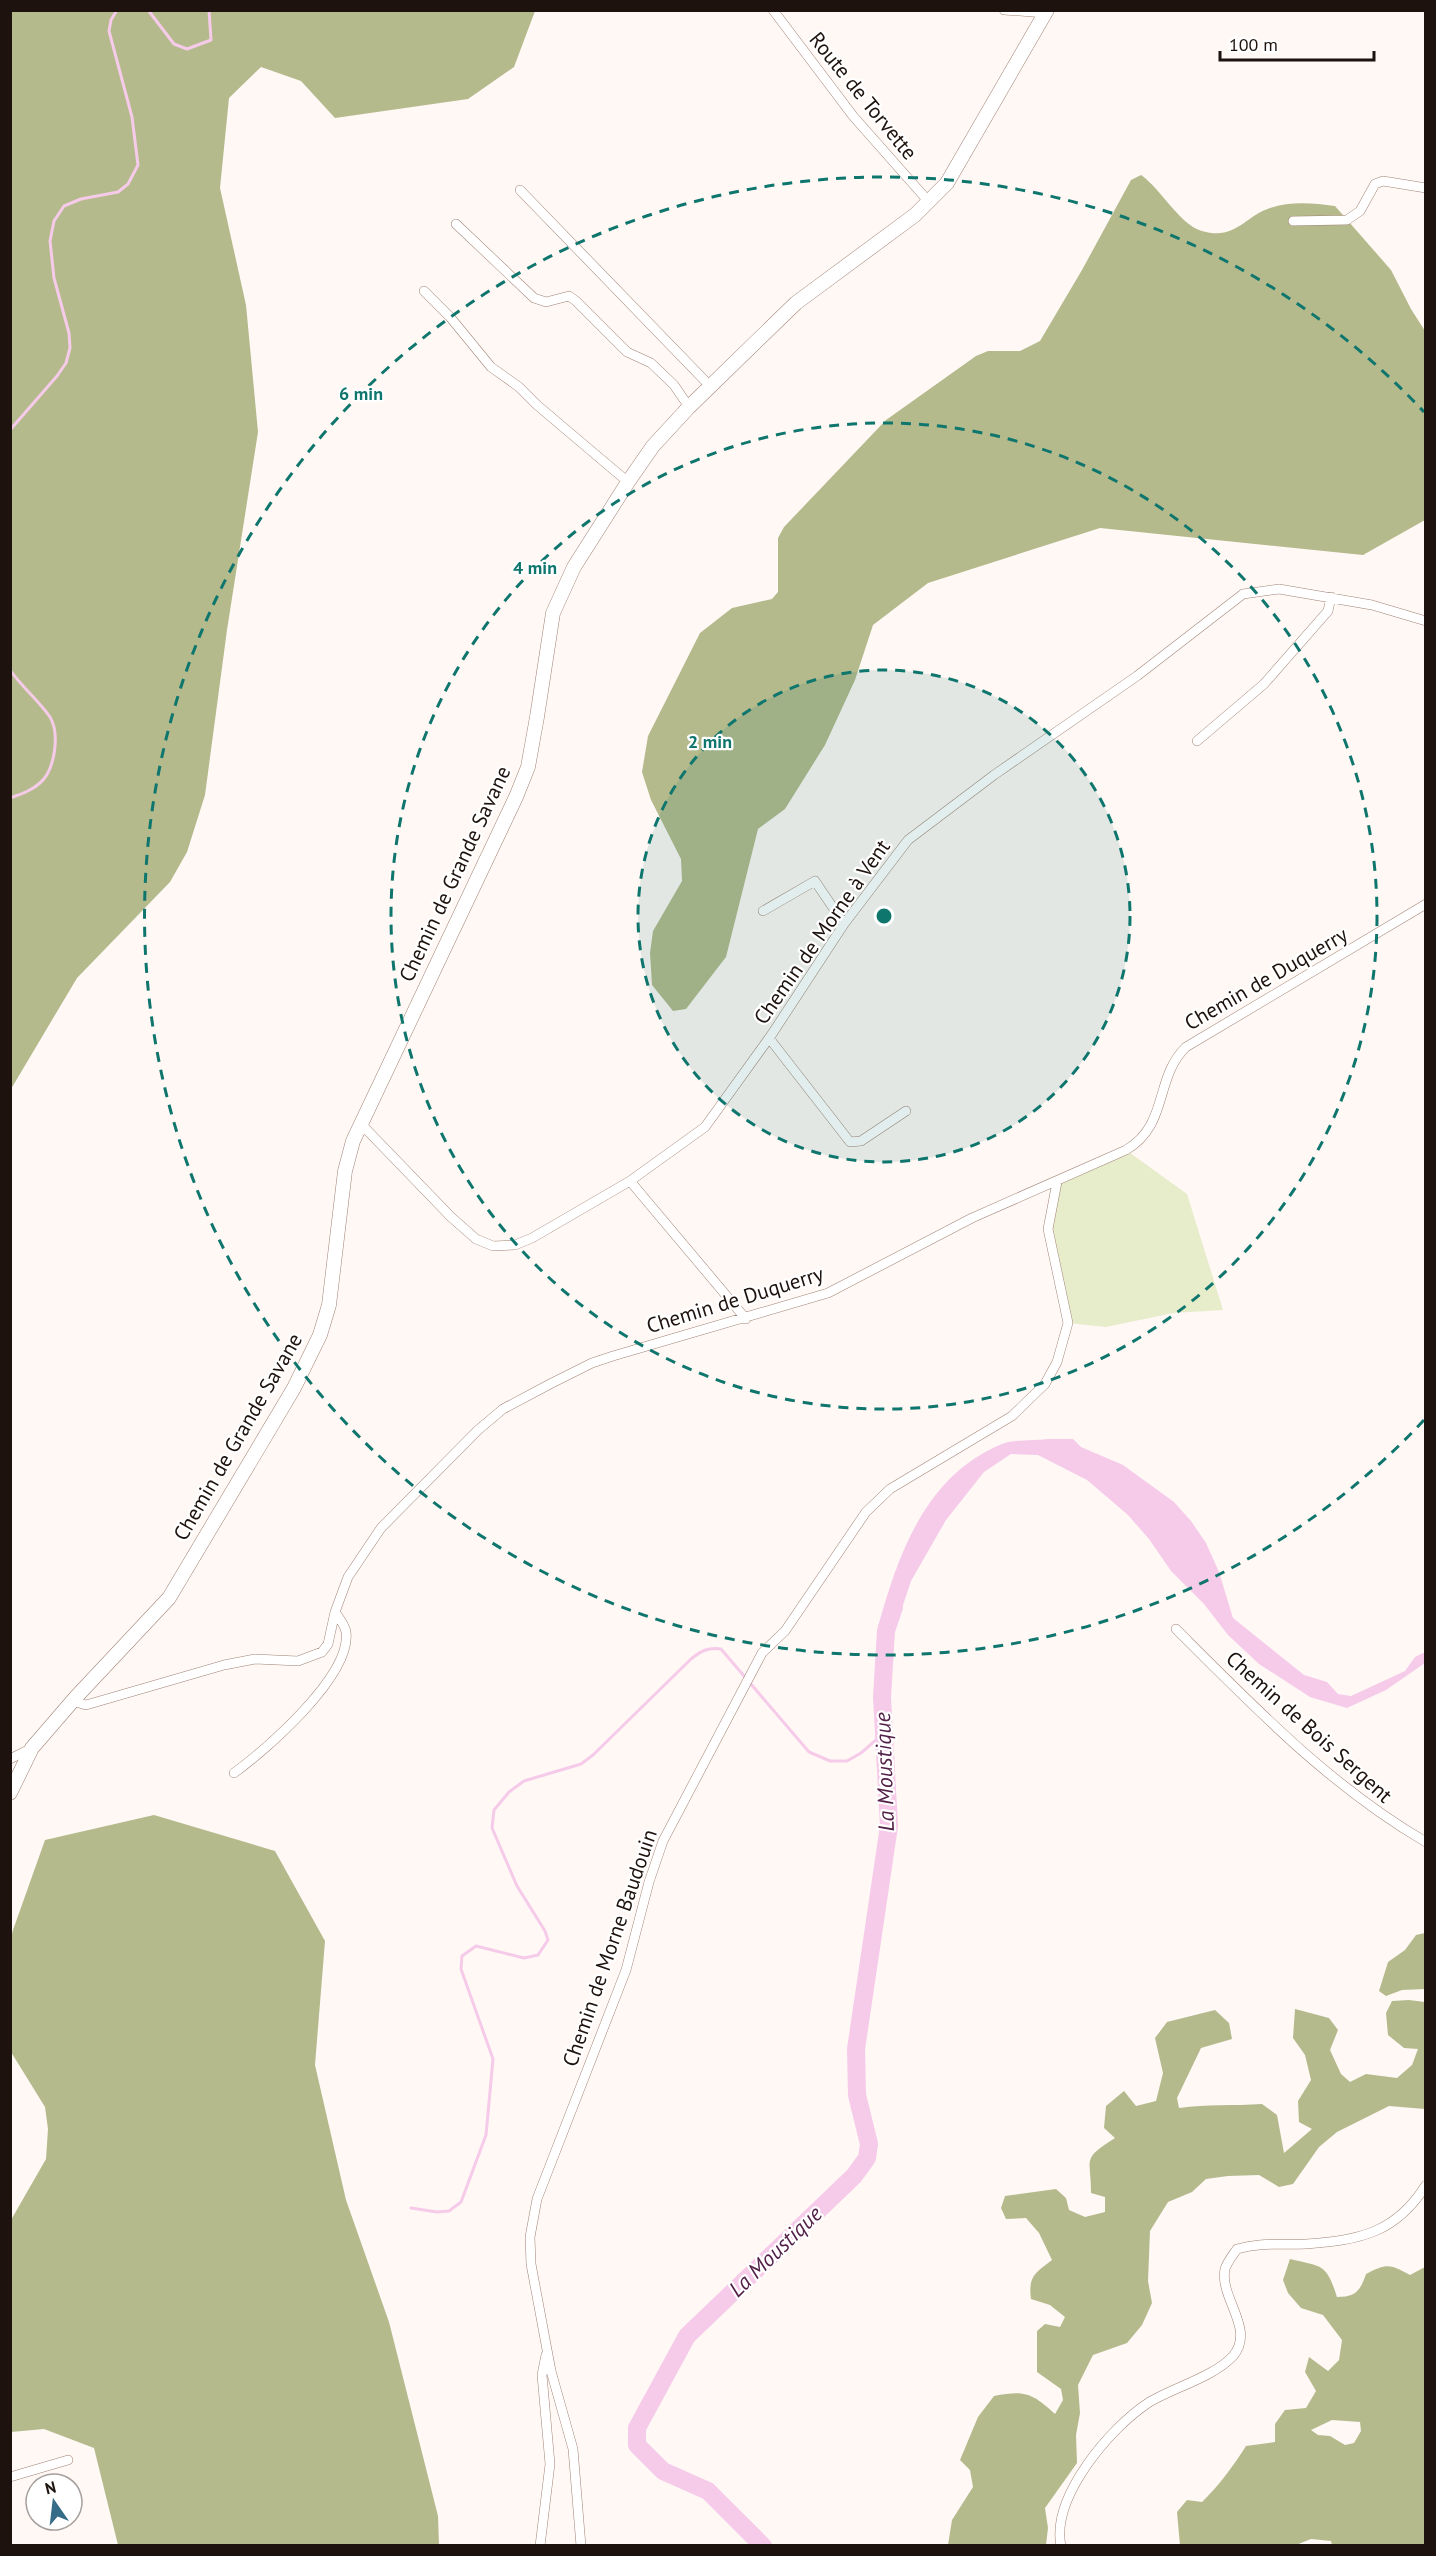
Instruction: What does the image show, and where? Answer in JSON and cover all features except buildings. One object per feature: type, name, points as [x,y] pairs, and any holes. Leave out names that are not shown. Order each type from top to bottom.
[{"type":"street","name":"Route de Torvette","points":[[773,10],[853,116],[929,202]]},
{"type":"street","points":[[1004,10],[1046,11]]},
{"type":"street","name":"Chemin de Grande Savane","points":[[10,1793],[32,1748],[72,1701],[169,1598],[320,1335],[329,1305],[345,1171],[359,1125],[459,922],[528,767],[553,613],[559,594],[628,482],[653,446],[688,407],[796,303],[929,202],[947,183],[981,128],[1046,11]]},
{"type":"street","points":[[1293,221],[1347,220],[1360,211],[1375,184],[1383,181],[1425,188]]},
{"type":"street","points":[[520,190],[711,387]]},
{"type":"street","points":[[456,224],[534,298],[546,302],[569,296],[576,301],[627,352],[651,363],[674,385],[688,407]]},
{"type":"street","points":[[424,291],[450,317],[491,367],[519,387],[628,482]]},
{"type":"street","name":"Chemin de Morne à Vent","points":[[359,1125],[476,1239],[493,1246],[514,1245],[532,1238],[630,1181],[705,1127],[769,1038],[844,924],[908,840],[994,775],[1137,676],[1243,594],[1280,589],[1372,604],[1425,621]]},
{"type":"street","points":[[1197,741],[1263,684],[1328,610],[1330,597]]},
{"type":"street","points":[[763,911],[815,881],[844,924]]},
{"type":"street","name":"Chemin de Duquerry","points":[[72,1701],[86,1706],[224,1665],[255,1659],[298,1661],[322,1652],[328,1644],[335,1612],[348,1577],[381,1528],[478,1430],[503,1409],[592,1363],[828,1293],[972,1218],[1057,1182],[1136,1144],[1156,1119],[1171,1065],[1186,1047],[1425,904]]},
{"type":"street","points":[[769,1038],[850,1142],[861,1141],[906,1111]]},
{"type":"street","points":[[630,1181],[746,1319]]},
{"type":"street","name":"Chemin de Morne Baudouin","points":[[581,2546],[573,2449],[547,2353],[531,2264],[530,2237],[537,2199],[626,1970],[648,1882],[663,1841],[762,1653],[785,1631],[866,1512],[890,1489],[1012,1416],[1045,1384],[1057,1362],[1068,1323],[1048,1229],[1057,1182]]},
{"type":"street","points":[[234,1773],[257,1756],[329,1682],[343,1653],[346,1633],[335,1612]]},
{"type":"street","name":"Chemin de Bois Sergent","points":[[1176,1629],[1242,1696],[1337,1780],[1384,1818],[1425,1842]]},
{"type":"street","points":[[10,1759],[32,1748]]},
{"type":"street","points":[[1061,2546],[1059,2531],[1063,2510],[1081,2473],[1118,2429],[1148,2403],[1214,2369],[1233,2356],[1241,2338],[1237,2314],[1224,2287],[1226,2267],[1237,2249],[1254,2244],[1308,2244],[1374,2233],[1398,2220],[1425,2185]]},
{"type":"street","points":[[540,2546],[550,2464],[542,2374],[547,2353]]},
{"type":"street","points":[[10,2477],[68,2460]]},
{"type":"green space","points":[[11,10],[535,11],[514,67],[468,99],[335,118],[301,81],[261,67],[229,98],[220,188],[246,305],[258,432],[227,630],[205,795],[187,852],[170,882],[77,978],[11,1089]]},
{"type":"green space","points":[[1141,175],[1186,222],[1202,231],[1213,233],[1231,230],[1261,212],[1286,204],[1335,206],[1391,270],[1425,331],[1425,520],[1363,555],[1100,528],[928,583],[873,625],[855,680],[825,745],[785,809],[758,829],[726,957],[686,1009],[673,1011],[652,985],[650,953],[653,931],[682,881],[681,859],[651,800],[642,772],[648,736],[700,633],[732,608],[772,599],[778,592],[778,538],[784,527],[886,420],[976,356],[988,351],[1020,351],[1040,341],[1131,180]]},
{"type":"green space","points":[[1126,1150],[1187,1194],[1223,1310],[1173,1313],[1106,1327],[1068,1323],[1048,1229],[1057,1182]]},
{"type":"green space","points":[[154,1815],[275,1851],[325,1941],[315,2065],[346,2200],[389,2322],[438,2516],[439,2545],[118,2545],[94,2448],[44,2429],[11,2432],[11,2220],[46,2159],[48,2129],[45,2107],[11,2052],[10,1942],[45,1840]]},
{"type":"green space","points":[[1425,1933],[1425,1989],[1402,1990],[1386,1996],[1379,1991],[1388,1962],[1405,1950],[1416,1935]]},
{"type":"green space","points":[[1392,2001],[1425,2002],[1425,2109],[1389,2106],[1337,2132],[1319,2147],[1293,2184],[1279,2187],[1259,2175],[1206,2179],[1192,2192],[1168,2202],[1150,2231],[1148,2281],[1152,2303],[1142,2325],[1127,2343],[1093,2355],[1078,2385],[1080,2413],[1076,2435],[1077,2463],[1045,2508],[1048,2528],[1046,2545],[948,2545],[952,2520],[973,2487],[970,2470],[960,2460],[978,2417],[994,2396],[1013,2393],[1034,2397],[1055,2414],[1063,2400],[1061,2389],[1037,2372],[1037,2331],[1045,2324],[1060,2327],[1065,2317],[1050,2305],[1031,2299],[1030,2291],[1034,2276],[1052,2260],[1039,2233],[1026,2218],[1006,2219],[1001,2208],[1005,2196],[1056,2189],[1066,2198],[1069,2210],[1085,2217],[1105,2212],[1105,2197],[1091,2193],[1090,2160],[1097,2151],[1115,2138],[1104,2128],[1106,2106],[1124,2091],[1136,2106],[1156,2101],[1163,2073],[1155,2038],[1167,2022],[1215,2010],[1229,2023],[1232,2039],[1201,2048],[1177,2098],[1179,2108],[1262,2104],[1277,2115],[1284,2153],[1312,2129],[1299,2122],[1298,2101],[1311,2080],[1305,2055],[1293,2038],[1295,2009],[1329,2018],[1338,2030],[1330,2050],[1341,2074],[1350,2082],[1366,2074],[1397,2078],[1412,2065],[1418,2049],[1404,2048],[1388,2035],[1386,2013]]},
{"type":"green space","points":[[1290,2259],[1310,2264],[1326,2272],[1337,2297],[1343,2297],[1356,2292],[1362,2285],[1366,2274],[1379,2268],[1393,2267],[1410,2275],[1425,2267],[1425,2545],[1332,2545],[1331,2541],[1311,2539],[1296,2545],[1180,2545],[1177,2512],[1187,2500],[1202,2502],[1226,2476],[1246,2446],[1275,2442],[1275,2424],[1285,2410],[1306,2408],[1316,2391],[1305,2372],[1309,2357],[1328,2371],[1339,2360],[1342,2340],[1323,2315],[1301,2308],[1288,2293],[1283,2280]],"holes":[[[1332,2420],[1360,2422],[1361,2431],[1354,2443],[1345,2445],[1330,2436],[1318,2435],[1311,2430]]]},
{"type":"shaded area","points":[[1073,1439],[1081,1447],[1123,1465],[1174,1502],[1206,1543],[1219,1572],[1233,1618],[1304,1675],[1327,1682],[1338,1694],[1351,1696],[1405,1671],[1415,1657],[1425,1652],[1425,1663],[1386,1690],[1347,1708],[1310,1697],[1259,1664],[1228,1635],[1204,1604],[1171,1571],[1149,1539],[1128,1515],[1087,1480],[1038,1455],[1011,1454],[984,1472],[946,1520],[911,1581],[894,1632],[878,1627],[906,1545],[935,1496],[953,1475],[976,1458],[1007,1442]]},
{"type":"waterway","points":[[10,430],[57,376],[66,363],[70,348],[69,333],[54,278],[50,241],[54,221],[64,206],[81,199],[118,192],[128,184],[138,165],[132,117],[109,31],[111,20],[117,10]]},
{"type":"waterway","points":[[148,10],[174,44],[187,49],[211,40],[209,10]]},
{"type":"waterway","points":[[10,670],[50,717],[55,733],[52,761],[45,777],[33,788],[10,798]]},
{"type":"waterway","name":"La Moustique","points":[[763,2546],[708,2491],[663,2471],[637,2445],[637,2428],[687,2336],[854,2176],[867,2158],[869,2144],[857,2095],[856,2049],[889,1826],[882,1697],[886,1631],[894,1607]]},
{"type":"waterway","points":[[411,2208],[437,2212],[449,2211],[461,2202],[486,2135],[493,2059],[461,1969],[462,1956],[476,1946],[524,1958],[538,1955],[548,1940],[545,1931],[517,1886],[492,1828],[494,1810],[509,1792],[524,1781],[581,1764],[691,1659],[708,1649],[721,1649],[809,1752],[830,1761],[847,1761],[861,1753],[884,1733]]}]
